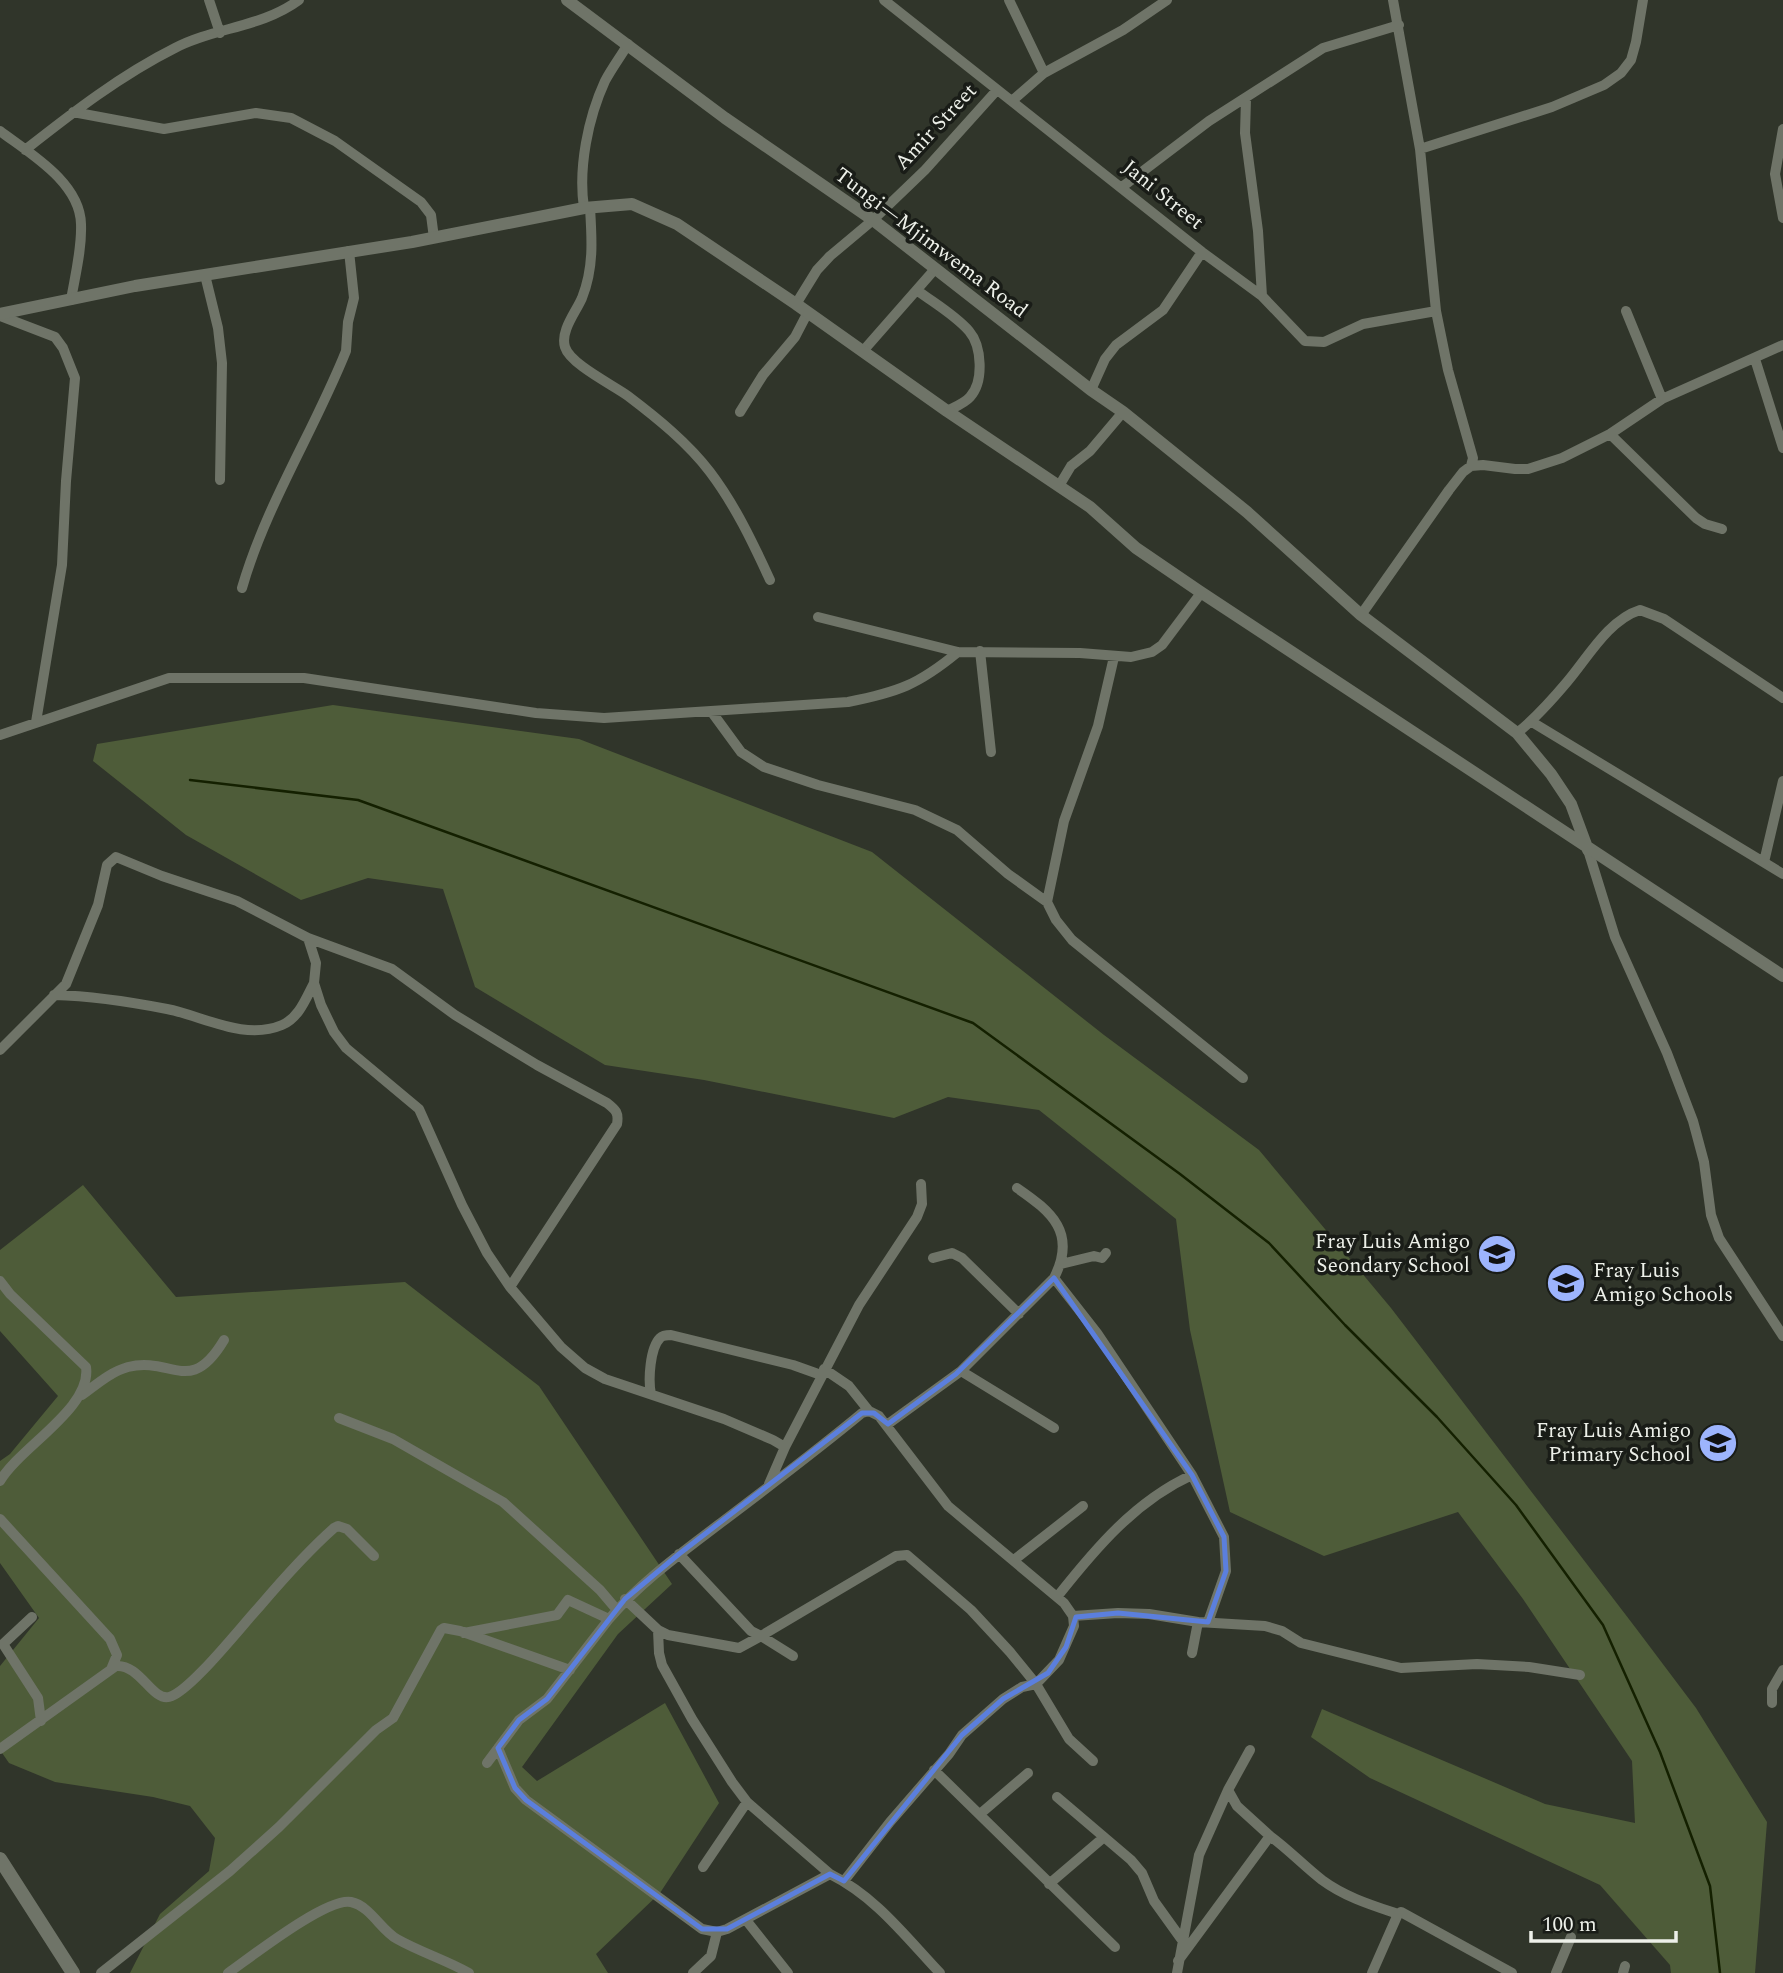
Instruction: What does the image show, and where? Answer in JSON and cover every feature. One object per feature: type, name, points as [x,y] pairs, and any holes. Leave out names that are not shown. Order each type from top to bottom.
[{"type":"main road","points":[[0,1859],[73,1973]]},
{"type":"street","points":[[209,0],[220,33]]},
{"type":"street","points":[[24,150],[73,112],[175,48],[254,23],[299,0]]},
{"type":"street","name":"Tungi—Mjimwema Road","points":[[567,0],[725,118],[873,220],[1123,412],[1264,527],[1361,615],[1517,733],[1551,774],[1571,804],[1588,850]]},
{"type":"street","points":[[1009,0],[1044,73]]},
{"type":"street","points":[[1013,100],[1044,73],[1123,30],[1167,0]]},
{"type":"street","points":[[1361,615],[1450,490],[1471,466],[1473,458],[1448,370],[1436,311],[1420,149],[1393,0]]},
{"type":"street","points":[[1420,149],[1552,107],[1604,85],[1621,73],[1630,60],[1643,0]]},
{"type":"street","name":"Jani Street","points":[[888,1],[1202,252],[1262,296],[1305,341],[1324,342],[1363,324],[1436,311]]},
{"type":"street","points":[[1122,187],[1209,121],[1323,48],[1399,25]]},
{"type":"street","points":[[628,44],[606,80],[596,103],[583,169],[593,245],[591,265],[582,298],[564,338],[565,349],[578,362],[629,397],[696,456],[711,473],[748,532],[770,580]]},
{"type":"street","name":"Amir Street","points":[[796,304],[817,270],[830,256],[873,220],[925,170],[997,90]]},
{"type":"street","points":[[1246,99],[1245,133],[1258,231],[1262,296]]},
{"type":"street","points":[[73,112],[164,129],[257,113],[291,118],[335,141],[427,207],[432,215],[434,238]]},
{"type":"street","points":[[1783,129],[1775,174],[1783,218]]},
{"type":"street","points":[[0,131],[60,179],[79,210],[80,240],[71,300]]},
{"type":"street","points":[[0,315],[135,286],[434,238],[587,208],[632,204],[677,225],[808,312],[947,411],[1090,507],[1136,548],[1201,593],[1783,976]]},
{"type":"street","points":[[242,588],[266,522],[346,351],[348,322],[355,298],[349,251]]},
{"type":"street","points":[[1091,390],[1105,359],[1116,345],[1163,310],[1202,252]]},
{"type":"street","points":[[863,351],[934,269]]},
{"type":"street","points":[[205,275],[218,328],[222,363],[220,480]]},
{"type":"street","points":[[918,290],[971,333],[976,347],[980,364],[975,391],[969,399],[947,411]]},
{"type":"street","points":[[1626,311],[1662,398]]},
{"type":"street","points":[[740,412],[763,375],[795,337],[808,312]]},
{"type":"street","points":[[0,315],[55,337],[63,348],[75,378],[61,565],[36,722]]},
{"type":"street","points":[[1471,466],[1515,469],[1543,466],[1611,434],[1662,398],[1783,345]]},
{"type":"street","points":[[1755,359],[1783,448]]},
{"type":"street","points":[[1059,486],[1068,471],[1090,451],[1123,412]]},
{"type":"street","points":[[1611,434],[1696,518],[1722,529]]},
{"type":"street","points":[[818,617],[958,652],[1080,653],[1114,657],[1142,655],[1161,645],[1201,593]]},
{"type":"street","points":[[1517,733],[1532,722],[1605,636],[1626,616],[1640,610],[1664,619],[1783,698]]},
{"type":"street","points":[[980,651],[991,752]]},
{"type":"street","points":[[0,735],[169,678],[304,678],[536,713],[604,718],[848,702],[909,686],[932,674],[958,652]]},
{"type":"street","points":[[1046,902],[1062,831],[1098,726],[1114,657]]},
{"type":"street","points":[[711,711],[730,740],[750,760],[764,767],[818,785],[926,814],[957,830],[1046,902],[1072,940],[1243,1078]]},
{"type":"street","points":[[1532,722],[1783,874]]},
{"type":"street","points":[[1764,862],[1783,781]]},
{"type":"street","points":[[1588,850],[1615,937],[1667,1054],[1693,1121],[1704,1162],[1711,1215],[1720,1238],[1783,1336]]},
{"type":"street","points":[[0,1050],[66,984],[98,905],[107,865],[116,857],[162,876],[237,901],[308,939],[392,969],[455,1015],[615,1109],[618,1115],[617,1124],[510,1287]]},
{"type":"street","points":[[308,939],[316,963],[314,983],[334,1032],[346,1048],[419,1109],[461,1205],[487,1253],[510,1287],[561,1347],[585,1368],[605,1379],[724,1419],[785,1447]]},
{"type":"street","points":[[54,995],[168,1009],[236,1028],[253,1030],[281,1025],[293,1018],[314,983]]},
{"type":"street","points":[[768,1486],[822,1372],[859,1305],[917,1217],[922,1204],[921,1184]]},
{"type":"street","points":[[888,1424],[961,1371],[1055,1278],[1064,1249],[1058,1224],[1039,1204],[1017,1188]]},
{"type":"street","points":[[933,1258],[952,1253],[962,1258],[1019,1314]]},
{"type":"street","points":[[1061,1264],[1094,1256],[1102,1258],[1106,1253]]},
{"type":"street","points":[[1055,1278],[1097,1333],[1192,1475],[1224,1537],[1226,1571],[1192,1653]]},
{"type":"street","points":[[0,1281],[10,1294],[86,1367],[87,1376],[80,1396]]},
{"type":"street","points":[[651,1394],[649,1371],[659,1339],[665,1335],[822,1372],[849,1386],[869,1411],[888,1424],[948,1506],[1057,1597],[1073,1616],[1074,1626],[1066,1647],[1048,1673],[1036,1684],[1022,1687],[1003,1699],[962,1735],[844,1881]]},
{"type":"street","points":[[0,1481],[80,1396],[110,1375],[129,1367],[145,1365],[175,1371],[199,1368],[214,1356],[224,1340]]},
{"type":"street","points":[[961,1371],[1054,1428]]},
{"type":"street","points":[[487,1763],[519,1720],[547,1699],[625,1600],[768,1486],[828,1443],[862,1413],[869,1411]]},
{"type":"street","points":[[339,1418],[393,1439],[503,1502],[600,1590],[613,1614]]},
{"type":"street","points":[[1057,1597],[1092,1552],[1127,1518],[1173,1484],[1192,1475]]},
{"type":"street","points":[[1014,1560],[1083,1506]]},
{"type":"street","points":[[0,1519],[110,1639],[117,1655],[112,1667],[0,1749]]},
{"type":"street","points":[[112,1667],[127,1666],[159,1695],[170,1697],[180,1691],[219,1653],[259,1606],[334,1528],[347,1530],[374,1556]]},
{"type":"street","points":[[679,1555],[751,1632],[793,1656]]},
{"type":"street","points":[[625,1600],[658,1630],[668,1635],[739,1648],[896,1556],[907,1555],[971,1610],[1010,1652],[1036,1684],[1069,1739],[1093,1761]]},
{"type":"street","points":[[464,1633],[557,1615],[568,1600],[613,1614]]},
{"type":"street","points":[[1073,1616],[1149,1614],[1203,1622],[1265,1626],[1282,1631],[1301,1643],[1401,1668],[1477,1664],[1529,1667],[1580,1675]]},
{"type":"street","points":[[32,1617],[4,1644],[38,1698],[41,1720]]},
{"type":"street","points":[[101,1973],[230,1871],[279,1827],[376,1730],[393,1718],[441,1630],[448,1628],[570,1670]]},
{"type":"street","points":[[658,1630],[662,1665],[692,1719],[747,1802],[830,1874],[876,1904],[940,1973]]},
{"type":"street","points":[[1772,1703],[1772,1689],[1783,1670]]},
{"type":"street","points":[[498,1748],[515,1788],[526,1800],[702,1929],[717,1932],[746,1920],[830,1874]]},
{"type":"street","points":[[1177,1973],[1199,1855],[1228,1790],[1250,1750]]},
{"type":"street","points":[[934,1770],[1115,1948]]},
{"type":"street","points":[[980,1814],[1028,1773]]},
{"type":"street","points":[[1228,1790],[1237,1806],[1320,1878],[1339,1891],[1398,1914],[1406,1912],[1467,1950],[1512,1973]]},
{"type":"street","points":[[1057,1797],[1131,1860],[1142,1873],[1154,1901],[1182,1940]]},
{"type":"street","points":[[703,1867],[747,1802]]},
{"type":"street","points":[[1178,1961],[1270,1836]]},
{"type":"street","points":[[1049,1884],[1102,1838]]},
{"type":"street","points":[[228,1973],[323,1908],[343,1902],[352,1902],[362,1907],[395,1938],[469,1973]]},
{"type":"street","points":[[1372,1973],[1398,1914]]},
{"type":"street","points":[[746,1920],[788,1973]]},
{"type":"street","points":[[693,1973],[711,1956],[717,1932]]},
{"type":"street","points":[[1556,1973],[1571,1937]]},
{"type":"highlighted area","points":[[1054,1278],[1192,1475],[1224,1537],[1226,1571],[1208,1622],[1118,1613],[1076,1617],[1066,1647],[1048,1673],[1003,1699],[962,1735],[844,1881],[830,1874],[727,1929],[702,1929],[526,1800],[515,1788],[498,1748],[519,1720],[547,1699],[625,1599],[679,1554],[862,1413],[874,1413],[888,1424],[956,1374]]},
{"type":"green space","points":[[333,705],[579,739],[872,852],[1104,1035],[1259,1150],[1391,1308],[1635,1627],[1696,1708],[1767,1822],[1755,1973],[1671,1973],[1670,1965],[1600,1885],[1370,1778],[1311,1737],[1322,1709],[1545,1804],[1635,1823],[1632,1761],[1523,1599],[1458,1512],[1324,1556],[1230,1512],[1190,1330],[1176,1219],[1039,1110],[948,1097],[894,1118],[704,1080],[605,1065],[475,987],[443,889],[368,878],[301,900],[186,835],[93,761],[97,744]]},
{"type":"green space","points":[[83,1185],[176,1297],[405,1282],[539,1386],[672,1584],[618,1634],[522,1767],[537,1781],[665,1703],[719,1803],[660,1893],[596,1954],[608,1973],[130,1973],[160,1914],[209,1871],[215,1838],[190,1806],[153,1797],[55,1782],[9,1763],[0,1750],[0,1666],[39,1618],[0,1563],[0,1461],[10,1454],[58,1396],[0,1331],[0,1250]]},
{"type":"waterway","points":[[190,780],[358,800],[973,1023],[1180,1174],[1269,1243],[1345,1325],[1437,1417],[1516,1505],[1603,1625],[1660,1752],[1710,1886],[1720,1973]]},
{"type":"place","name":"Fray Luis Amigo Seondary School","points":[[1497,1254]]},
{"type":"place","name":"Fray Luis Amigo Schools","points":[[1566,1283]]},
{"type":"place","name":"Fray Luis Amigo Primary School","points":[[1718,1443]]}]
